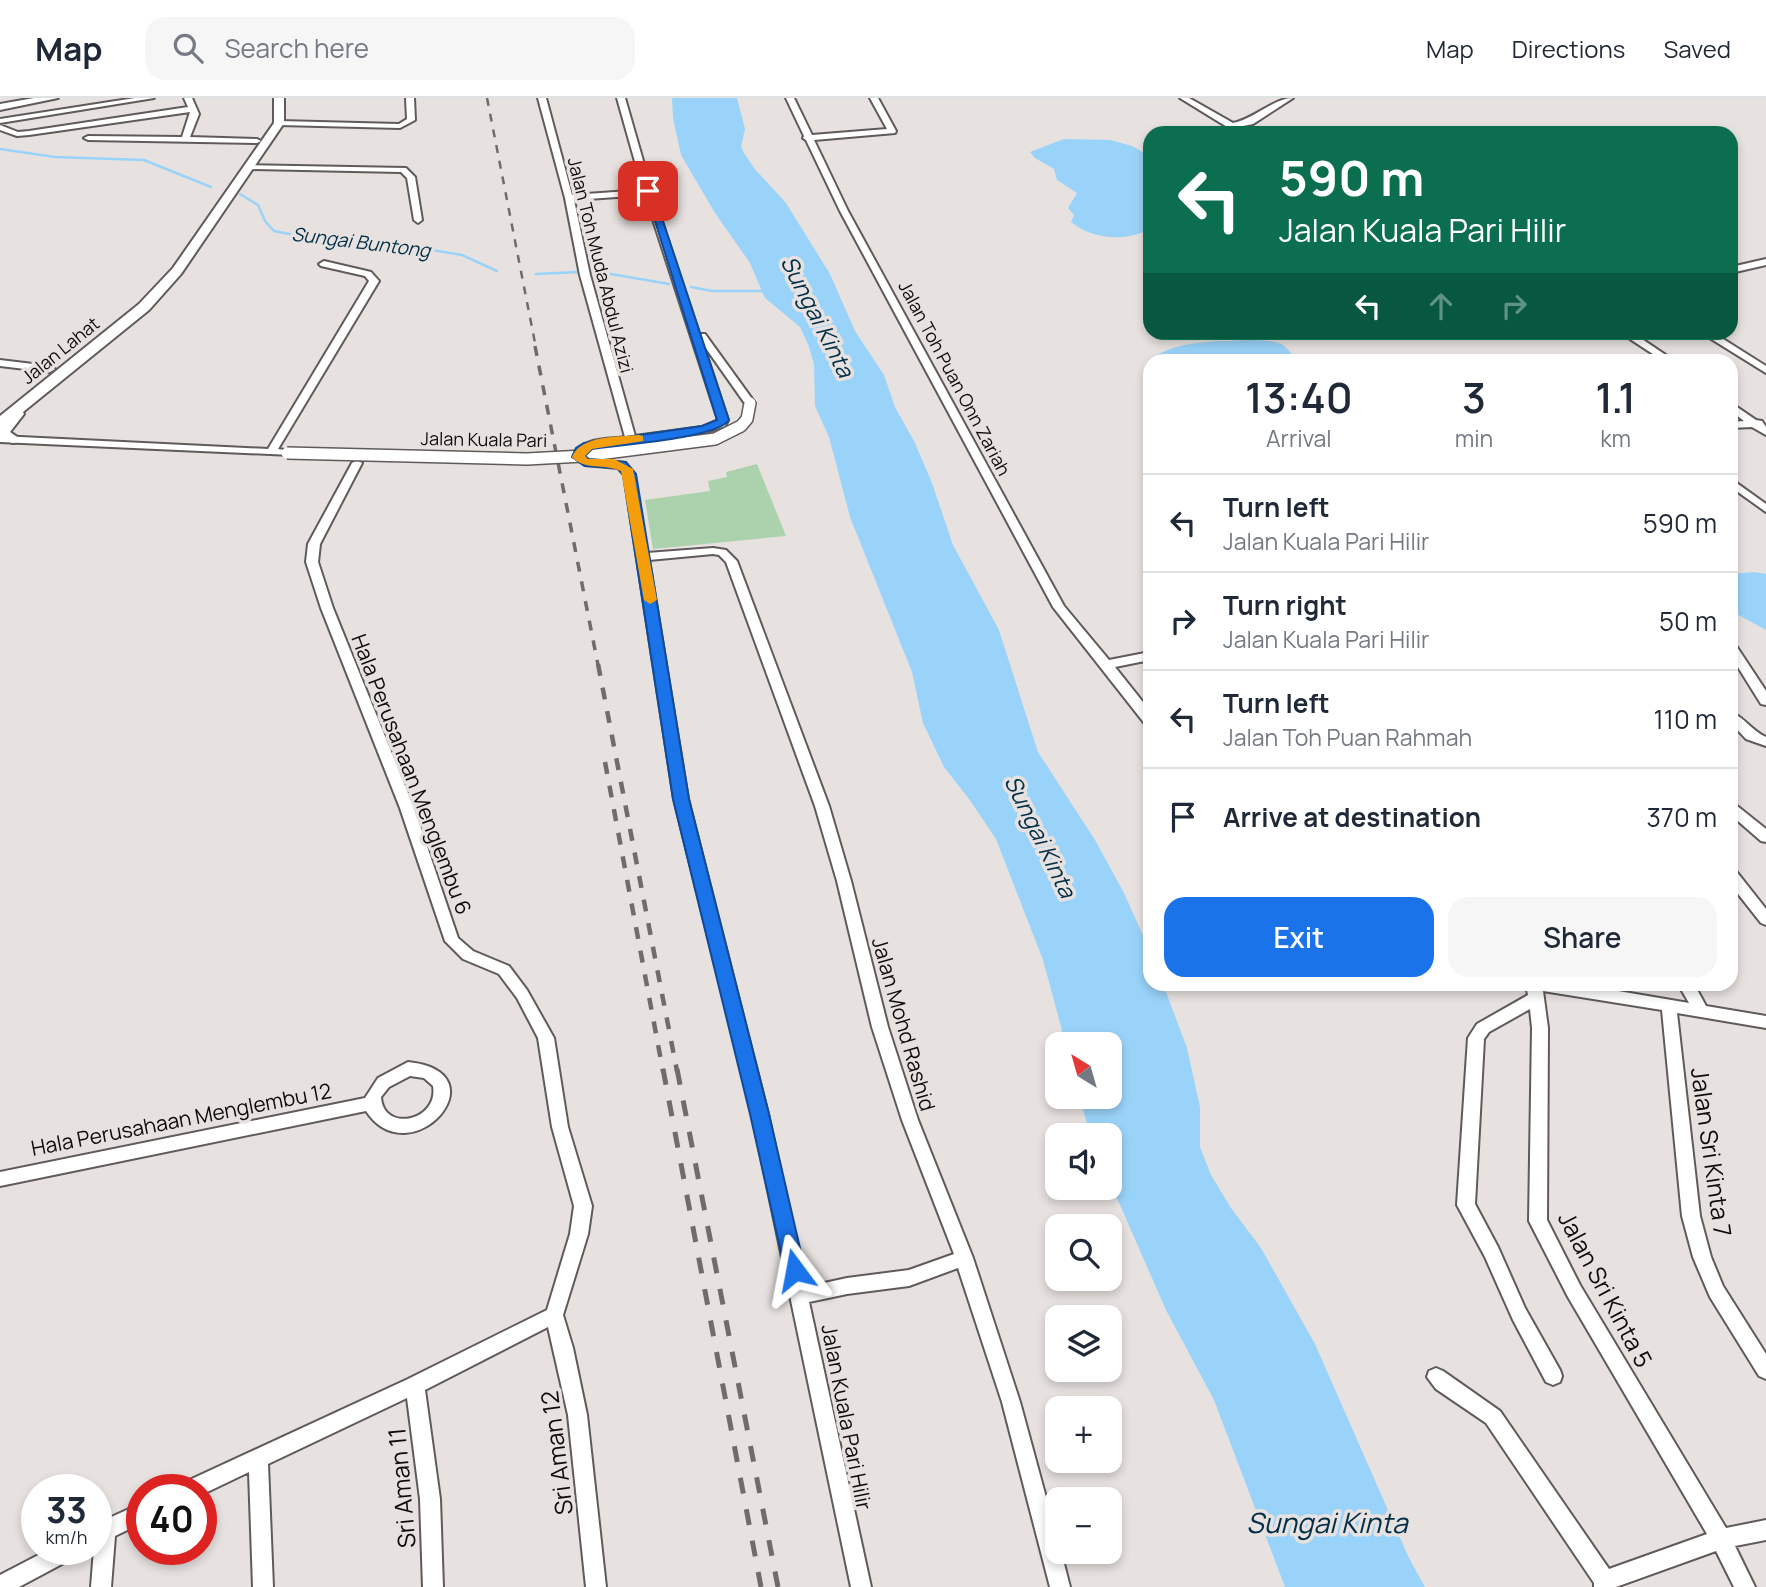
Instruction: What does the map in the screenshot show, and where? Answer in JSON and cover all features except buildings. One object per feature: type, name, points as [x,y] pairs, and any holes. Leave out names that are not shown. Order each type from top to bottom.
[{"type":"main road","points":[[0,101],[17,98]]},
{"type":"main road","points":[[0,107],[53,98]]},
{"type":"main road","points":[[0,408],[112,322],[157,282],[174,261],[207,206],[257,141],[269,112],[266,98]]},
{"type":"main road","points":[[279,98],[279,123]]},
{"type":"main road","name":"Jalan Lahat","points":[[0,422],[144,307],[177,271],[279,123]]},
{"type":"main road","points":[[0,414],[43,379],[50,368]]},
{"type":"main road","points":[[6,443],[3,432],[23,404]]},
{"type":"street","points":[[0,121],[150,98]]},
{"type":"street","points":[[185,139],[195,114],[188,98]]},
{"type":"street","points":[[279,123],[400,126],[411,120],[410,98]]},
{"type":"street","name":"Jalan Toh Muda Abdul Azizi","points":[[542,98],[568,195],[585,275],[631,439]]},
{"type":"street","points":[[621,98],[647,188],[718,398],[748,400]]},
{"type":"street","name":"Jalan Toh Puan Onn Zariah","points":[[789,98],[807,138],[1059,607],[1079,636],[1132,692],[1143,710]]},
{"type":"street","points":[[807,138],[892,131],[874,98]]},
{"type":"street","points":[[1188,100],[1232,126],[1250,122],[1289,98]]},
{"type":"street","points":[[1188,100],[1205,99]]},
{"type":"street","points":[[0,127],[22,134],[192,108]]},
{"type":"street","points":[[88,138],[257,141]]},
{"type":"street","points":[[249,167],[403,170],[411,177],[418,220]]},
{"type":"street","points":[[568,195],[647,188]]},
{"type":"street","points":[[1738,268],[1766,262]]},
{"type":"street","points":[[271,452],[374,279],[368,274],[324,264]]},
{"type":"street","points":[[695,327],[748,400]]},
{"type":"street","points":[[1638,340],[1659,354]]},
{"type":"street","points":[[1717,340],[1766,370]]},
{"type":"street","points":[[0,363],[50,368]]},
{"type":"street","name":"Jalan Kuala Pari Hilir","points":[[718,398],[723,420],[721,424],[704,430],[589,445],[581,450],[578,457],[585,462],[614,463],[627,469],[644,557],[681,799],[760,1114],[861,1587]]},
{"type":"street","name":"Jalan Kuala Pari","points":[[6,443],[217,453],[527,459],[583,456],[715,439],[741,426],[747,419],[748,400]]},
{"type":"street","points":[[1738,411],[1766,432]]},
{"type":"street","points":[[1738,424],[1766,422]]},
{"type":"street","name":"Hala Perusahaan Menglembu 6","points":[[358,463],[314,544],[312,562],[327,608],[407,808],[452,941],[468,955],[504,970],[522,994],[546,1038],[560,1127],[583,1206],[579,1234],[554,1315]]},
{"type":"street","points":[[1738,487],[1766,509]]},
{"type":"street","name":"Jalan Mohd Rashid","points":[[644,557],[713,551],[722,552],[732,561],[818,795],[844,881],[880,1027],[910,1120],[964,1258],[1011,1402],[1060,1587]]},
{"type":"street","points":[[1107,664],[1143,657]]},
{"type":"street","points":[[1738,658],[1766,701]]},
{"type":"street","points":[[1738,723],[1751,736],[1766,742]]},
{"type":"street","points":[[1738,814],[1766,836]]},
{"type":"street","points":[[1738,884],[1766,919]]},
{"type":"street","points":[[1529,991],[1483,1028],[1476,1038],[1466,1205],[1492,1253],[1519,1314],[1553,1376]]},
{"type":"street","name":"Jalan Sri Kinta 5","points":[[1531,991],[1540,1028],[1538,1221],[1574,1291],[1721,1539],[1745,1587]]},
{"type":"street","points":[[1588,991],[1766,1022]]},
{"type":"street","points":[[1690,991],[1702,1012]]},
{"type":"street","name":"Jalan Sri Kinta 7","points":[[1669,1006],[1692,1216],[1702,1257],[1716,1291],[1766,1370]]},
{"type":"street","name":"Hala Perusahaan Menglembu 12","points":[[0,1179],[372,1103]]},
{"type":"street","points":[[801,1296],[846,1286],[909,1278],[964,1258]]},
{"type":"street","points":[[217,1477],[415,1385],[554,1315]]},
{"type":"street","name":"Sri Aman 12","points":[[554,1315],[568,1355],[576,1398],[596,1587]]},
{"type":"street","points":[[1436,1377],[1449,1389],[1480,1406],[1493,1417],[1604,1584],[1721,1539],[1766,1530]]},
{"type":"street","name":"Sri Aman 11","points":[[415,1385],[430,1499],[433,1587]]},
{"type":"street","points":[[258,1458],[263,1587]]},
{"type":"street","points":[[0,1586],[40,1565]]},
{"type":"street","points":[[102,1565],[102,1587]]},
{"type":"green space","points":[[757,464],[786,536],[653,549],[645,500],[710,491],[708,481],[727,477],[726,472]]},
{"type":"water","name":"Sungai Kinta","points":[[672,98],[737,98],[745,129],[741,146],[744,153],[786,203],[830,274],[855,331],[884,375],[895,407],[915,443],[932,483],[953,545],[999,630],[1038,752],[1095,840],[1143,935],[1143,991],[1166,991],[1187,1048],[1200,1107],[1200,1147],[1211,1175],[1231,1208],[1261,1248],[1315,1344],[1409,1558],[1425,1587],[1285,1587],[1214,1400],[1166,1310],[1118,1200],[1122,1200],[1122,1123],[1087,1123],[1083,1110],[1122,1110],[1122,1032],[1062,1032],[1043,960],[996,839],[944,767],[923,723],[912,672],[850,517],[829,437],[815,406],[814,364],[808,344],[800,327],[765,298],[750,263],[715,213],[681,155],[673,118]]},
{"type":"water","points":[[1064,139],[1110,140],[1143,152],[1143,232],[1108,237],[1079,228],[1071,222],[1074,215],[1068,208],[1077,193],[1057,180],[1054,169],[1030,152]]},
{"type":"water","points":[[1211,342],[1277,342],[1292,354],[1160,354],[1172,348]]},
{"type":"water","points":[[1738,573],[1766,574],[1766,630],[1738,615]]},
{"type":"waterway","name":"Sungai Buntong","points":[[0,149],[55,157],[144,160],[211,187]]},
{"type":"waterway","name":"Sungai Buntong","points":[[240,194],[258,205],[265,221],[274,231],[304,237],[403,245],[462,255],[497,271]]},
{"type":"waterway","name":"Sungai Buntong","points":[[593,271],[669,284]]},
{"type":"waterway","name":"Sungai Buntong","points":[[536,274],[578,272]]},
{"type":"waterway","name":"Sungai Buntong","points":[[691,287],[712,291],[767,291]]},
{"type":"railway","points":[[487,98],[536,348]]},
{"type":"railway","points":[[535,346],[598,665]]},
{"type":"railway","points":[[598,664],[677,1071]]},
{"type":"railway","points":[[605,762],[663,1071]]},
{"type":"railway","points":[[663,1069],[761,1587]]},
{"type":"railway","points":[[677,1069],[778,1587]]},
{"type":"slow traffic","points":[[639,438],[589,445],[578,453],[578,457],[585,462],[614,463],[627,469],[632,484],[650,600]]},
{"type":"route","points":[[648,191],[720,403],[723,420],[714,428],[704,430],[589,445],[578,453],[578,457],[585,462],[621,465],[629,474],[681,799],[699,880],[760,1114],[795,1270]]}]
